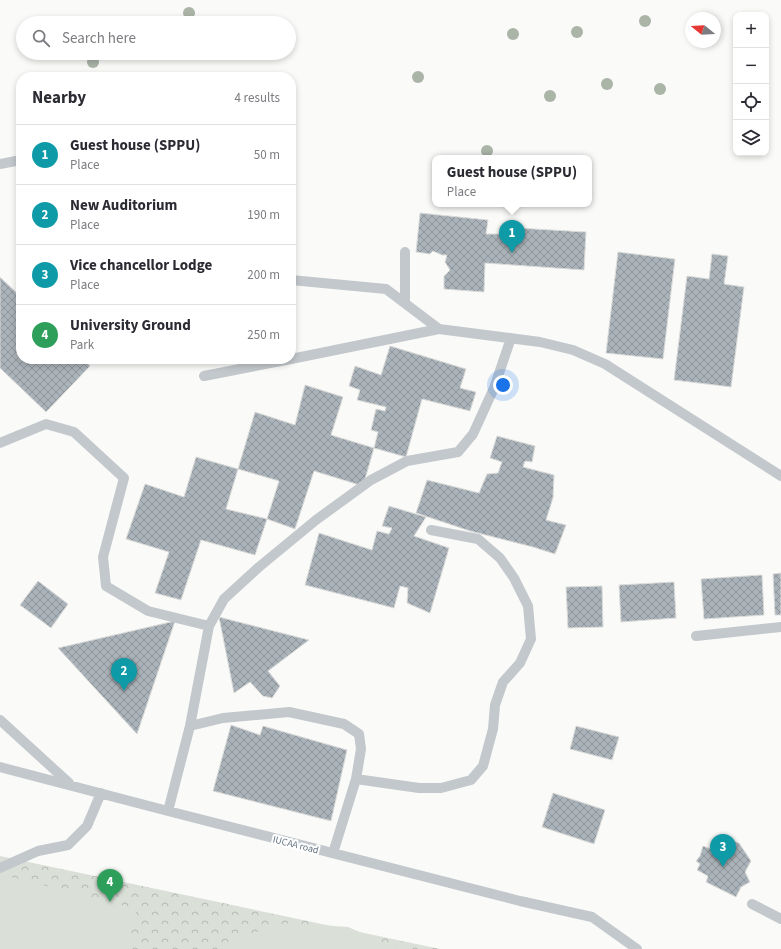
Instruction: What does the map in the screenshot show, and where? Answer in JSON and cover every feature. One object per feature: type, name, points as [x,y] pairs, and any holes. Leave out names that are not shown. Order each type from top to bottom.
[{"type":"lane","points":[[0,164],[16,161]]},
{"type":"lane","points":[[405,252],[405,303]]},
{"type":"lane","points":[[296,280],[386,289],[439,329]]},
{"type":"lane","points":[[296,358],[439,329],[540,342],[566,349],[605,364],[781,476]]},
{"type":"lane","points":[[168,811],[190,726],[209,626],[224,599],[259,567],[316,520],[372,480],[407,462],[458,452],[474,434],[494,388],[511,338]]},
{"type":"lane","points":[[204,376],[265,364]]},
{"type":"lane","points":[[0,443],[46,424],[74,432],[124,478],[103,557],[106,586],[148,611],[209,626]]},
{"type":"lane","points":[[356,779],[420,788],[441,788],[472,780],[483,766],[493,729],[495,705],[503,682],[520,663],[531,638],[528,606],[514,578],[500,558],[478,540],[431,530]]},
{"type":"lane","points":[[696,636],[781,627]]},
{"type":"lane","points":[[190,726],[223,718],[289,712],[344,724],[358,734],[361,748],[356,779],[333,853]]},
{"type":"lane","points":[[0,720],[71,785]]},
{"type":"lane","name":"IUCAA road","points":[[0,767],[520,901],[592,917],[637,949]]},
{"type":"lane","points":[[0,868],[38,851],[68,845],[87,826],[101,793]]},
{"type":"lane","points":[[752,904],[781,919]]},
{"type":"green space","points":[[0,856],[440,949],[0,949]]},
{"type":"green space","points":[[3,875],[137,909],[127,949],[0,949],[0,887]]},
{"type":"green space","points":[[289,923],[348,927],[399,949],[217,949],[232,939]]},
{"type":"building","points":[[420,213],[488,220],[486,234],[500,234],[501,227],[586,232],[584,270],[485,263],[484,292],[444,289],[444,276],[450,270],[445,262],[447,255],[442,255],[433,251],[430,254],[416,252]]},
{"type":"building","points":[[618,252],[675,259],[663,359],[606,353]]},
{"type":"building","points":[[712,254],[728,256],[724,284],[744,287],[731,387],[674,380],[687,276],[709,279]]},
{"type":"building","points":[[0,277],[16,292],[16,364],[88,364],[90,366],[46,412],[0,368]]},
{"type":"building","points":[[390,346],[466,369],[460,388],[476,392],[470,411],[422,399],[406,457],[374,448],[378,432],[371,430],[376,409],[385,411],[386,407],[357,400],[360,390],[349,386],[355,366],[381,375]]},
{"type":"building","points":[[305,385],[343,397],[331,435],[374,448],[363,486],[314,471],[295,529],[267,519],[279,481],[238,469],[255,412],[295,425]]},
{"type":"building","points":[[497,436],[535,446],[532,462],[525,461],[523,467],[554,475],[553,498],[546,520],[566,525],[555,554],[470,531],[416,513],[427,480],[479,493],[487,474],[498,473],[502,462],[490,458]]},
{"type":"building","points":[[196,457],[238,469],[226,509],[267,519],[255,555],[201,540],[181,600],[155,593],[169,552],[126,539],[145,484],[184,497]]},
{"type":"building","points":[[389,506],[426,517],[414,536],[449,548],[430,613],[407,603],[408,588],[400,586],[394,608],[305,585],[319,533],[372,550],[377,531],[389,534],[392,528],[382,526]]},
{"type":"building","points":[[781,573],[781,615],[775,615],[773,574]]},
{"type":"building","points":[[762,575],[764,615],[704,619],[701,579]]},
{"type":"building","points":[[38,581],[68,604],[51,628],[20,605]]},
{"type":"building","points":[[674,582],[676,618],[621,622],[619,585]]},
{"type":"building","points":[[602,586],[603,627],[568,628],[566,587]]},
{"type":"building","points":[[219,617],[309,640],[268,671],[280,686],[272,698],[263,696],[250,682],[234,693]]},
{"type":"building","points":[[175,621],[137,734],[58,648]]},
{"type":"building","points":[[231,725],[260,735],[263,726],[347,750],[331,821],[213,791]]},
{"type":"building","points":[[576,726],[619,737],[612,760],[570,749]]},
{"type":"building","points":[[553,793],[605,810],[594,844],[542,827]]},
{"type":"building","points":[[714,840],[726,847],[730,840],[739,843],[751,861],[745,872],[750,882],[741,887],[736,897],[706,882],[708,876],[697,870],[700,864],[696,861],[700,856],[703,846],[711,849]]},
{"type":"place","name":"Guest house (SPPU)","points":[[512,253]]},
{"type":"place","name":"New Auditorium","points":[[124,691]]},
{"type":"place","name":"Vice chancellor Lodge","points":[[723,867]]},
{"type":"place","name":"University Ground","points":[[110,902]]}]
